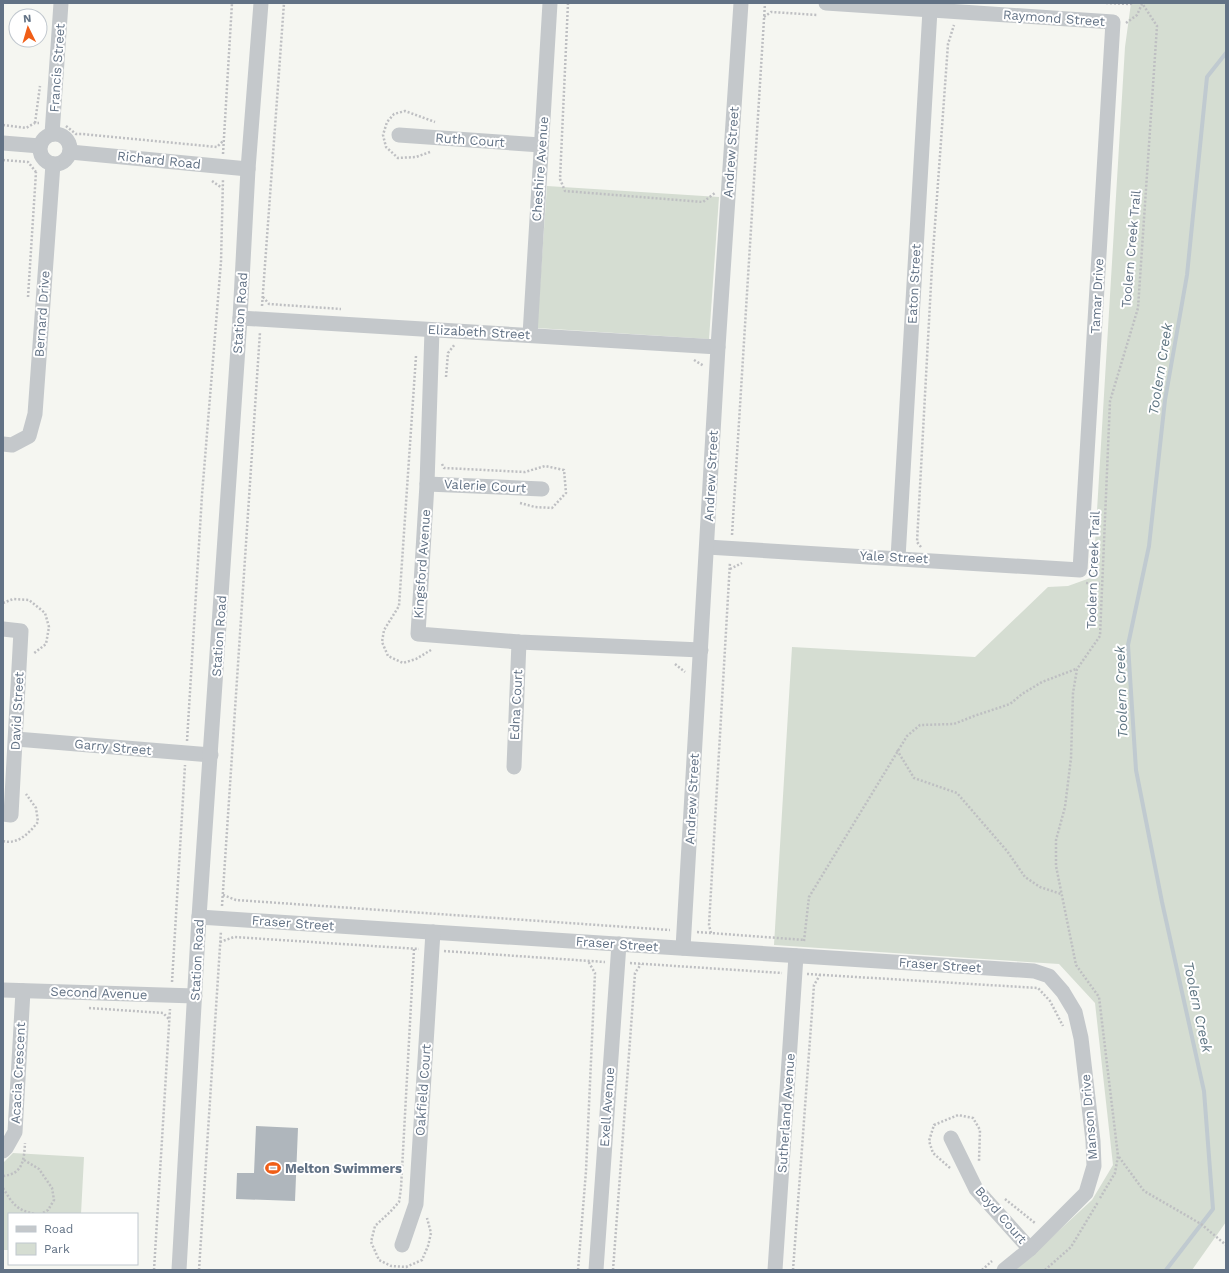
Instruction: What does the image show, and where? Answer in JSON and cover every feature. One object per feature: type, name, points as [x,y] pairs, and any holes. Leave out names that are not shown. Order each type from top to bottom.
[{"type":"street","name":"Francis Street","points":[[52,129],[61,3]]},
{"type":"street","name":"Station Road","points":[[179,1270],[199,917],[240,318],[248,169],[261,3]]},
{"type":"street","name":"Cheshire Avenue","points":[[530,335],[550,3]]},
{"type":"street","name":"Andrew Street","points":[[676,948],[694,650],[707,547],[718,347],[741,3]]},
{"type":"street","name":"Raymond Street","points":[[826,9],[930,15],[1113,22]]},
{"type":"street","name":"Eaton Street","points":[[898,552],[930,15]]},
{"type":"street","name":"Tamar Drive","points":[[1080,570],[1113,22]]},
{"type":"street","points":[[52,129],[66,138],[70,146],[69,156],[53,169],[45,160],[40,151],[40,146],[44,138],[52,129]]},
{"type":"street","name":"Ruth Court","points":[[399,135],[541,145]]},
{"type":"street","points":[[3,143],[40,146]]},
{"type":"street","name":"Richard Road","points":[[70,152],[248,169]]},
{"type":"street","name":"Bernard Drive","points":[[3,444],[12,446],[29,436],[35,414],[53,169]]},
{"type":"street","name":"Elizabeth Street","points":[[240,318],[264,326],[432,336],[530,335],[718,347]]},
{"type":"street","name":"Kingsford Avenue","points":[[432,336],[427,484],[418,634],[519,642],[694,650]]},
{"type":"street","name":"Valerie Court","points":[[427,484],[542,489]]},
{"type":"street","name":"Yale Street","points":[[707,547],[898,552],[1080,570]]},
{"type":"street","name":"David Street","points":[[3,629],[21,631],[16,739],[7,814]]},
{"type":"street","name":"Edna Court","points":[[514,767],[519,642]]},
{"type":"street","name":"Garry Street","points":[[16,739],[211,755]]},
{"type":"street","name":"Fraser Street","points":[[199,917],[1034,971]]},
{"type":"street","name":"Oakfield Court","points":[[402,1245],[416,1204],[433,932]]},
{"type":"street","name":"Exell Avenue","points":[[596,1270],[619,944]]},
{"type":"street","name":"Sutherland Avenue","points":[[776,1270],[795,974],[799,956]]},
{"type":"street","name":"Manson Drive","points":[[1001,1263],[1030,1249],[1086,1193],[1094,1166],[1093,1141],[1081,1038],[1074,1012],[1063,992],[1049,976],[1034,971]]},
{"type":"street","name":"Second Avenue","points":[[3,990],[195,996]]},
{"type":"street","name":"Acacia Crescent","points":[[3,1150],[6,1148],[14,1132],[23,991]]},
{"type":"street","name":"Boyd Court","points":[[951,1138],[976,1189],[1030,1249]]},
{"type":"path","points":[[154,1270],[202,494],[220,262],[224,141],[232,3]]},
{"type":"path","points":[[199,1270],[260,334],[264,326],[263,296],[284,3]]},
{"type":"path","points":[[568,3],[560,179],[565,191],[703,202],[715,193]]},
{"type":"path","points":[[711,933],[709,917],[764,3]]},
{"type":"path","points":[[1106,3],[1133,3]]},
{"type":"path","points":[[1113,22],[1125,24],[1137,15],[1142,3]]},
{"type":"path","name":"Toolern Creek Trail","points":[[1045,1270],[1071,1247],[1115,1173],[1118,1156],[1099,997],[1076,965],[1056,866],[1056,840],[1065,806],[1071,758],[1073,692],[1077,669],[1100,636],[1110,401],[1138,308],[1157,26],[1142,3]]},
{"type":"path","points":[[764,17],[771,12],[826,9]]},
{"type":"path","points":[[898,552],[922,548],[917,542],[931,274],[948,44],[955,22],[930,15]]},
{"type":"path","points":[[437,152],[429,152],[416,157],[398,158],[386,147],[383,135],[387,122],[394,114],[404,111],[440,124]]},
{"type":"path","points":[[3,125],[26,128],[35,123],[52,129],[68,126],[76,134],[216,147],[224,141]]},
{"type":"path","points":[[3,160],[28,162],[36,172],[28,303]]},
{"type":"path","points":[[36,172],[53,169]]},
{"type":"path","points":[[206,180],[213,181],[222,188]]},
{"type":"path","points":[[263,296],[269,304],[348,309]]},
{"type":"path","points":[[260,334],[264,326]]},
{"type":"path","points":[[432,336],[455,344],[448,353],[445,383]]},
{"type":"path","points":[[416,350],[399,606],[384,630],[382,642],[388,656],[403,663],[416,659],[430,650],[437,650]]},
{"type":"path","points":[[693,359],[706,367]]},
{"type":"path","points":[[441,462],[444,468],[525,472],[544,466],[564,470],[566,493],[552,508],[535,507],[514,503]]},
{"type":"path","points":[[732,531],[736,534]]},
{"type":"path","points":[[685,679],[685,672],[694,650]]},
{"type":"path","points":[[675,663],[685,672]]},
{"type":"path","points":[[799,956],[805,940],[809,897],[897,750],[907,736],[920,725],[954,724],[1010,704],[1022,694],[1042,682],[1077,669]]},
{"type":"path","points":[[897,750],[914,778],[958,793],[1007,851],[1025,877],[1040,887],[1061,894]]},
{"type":"path","points":[[223,895],[236,900],[805,940]]},
{"type":"path","points":[[667,966],[676,948],[677,931],[670,922]]},
{"type":"path","points":[[220,942],[234,937],[617,963],[1038,988],[1050,1001],[1064,1028]]},
{"type":"path","points":[[578,1270],[586,1171],[595,973],[587,961]]},
{"type":"path","points":[[613,1270],[635,973],[641,964]]},
{"type":"path","points":[[794,1270],[814,985],[820,975]]},
{"type":"path","points":[[84,1008],[163,1012],[170,1019]]},
{"type":"path","points":[[1118,1156],[1144,1191],[1202,1224],[1226,1245]]},
{"type":"path","points":[[3,1176],[8,1176],[16,1172],[24,1160],[39,1169],[52,1188],[54,1200],[48,1210],[43,1213]]},
{"type":"path","points":[[3,1188],[14,1205],[25,1212],[30,1213]]},
{"type":"path","points":[[1020,1238],[1041,1219]]},
{"type":"path","points":[[982,1270],[1001,1263]]},
{"type":"green space","points":[[1131,3],[1226,3],[1226,1222],[1192,1270],[1016,1270],[1092,1200],[1113,1165],[1095,1003],[1059,964],[774,945],[792,647],[975,657],[1048,587],[1068,586],[1093,577],[1125,47]]},
{"type":"green space","points":[[547,186],[719,197],[709,339],[537,328]]},
{"type":"green space","points":[[13,1153],[84,1157],[81,1213],[8,1213],[8,1250],[3,1250],[3,1163]]},
{"type":"building","name":"Melton Swimmers","points":[[256,1126],[298,1128],[295,1201],[236,1199],[237,1173],[254,1173]]},
{"type":"waterway","name":"Toolern Creek","points":[[1166,1270],[1213,1209],[1204,1091],[1162,902],[1136,770],[1128,645],[1149,546],[1165,400],[1187,275],[1207,77],[1226,53]]},
{"type":"place","name":"Melton Swimmers","points":[[273,1168]]}]
